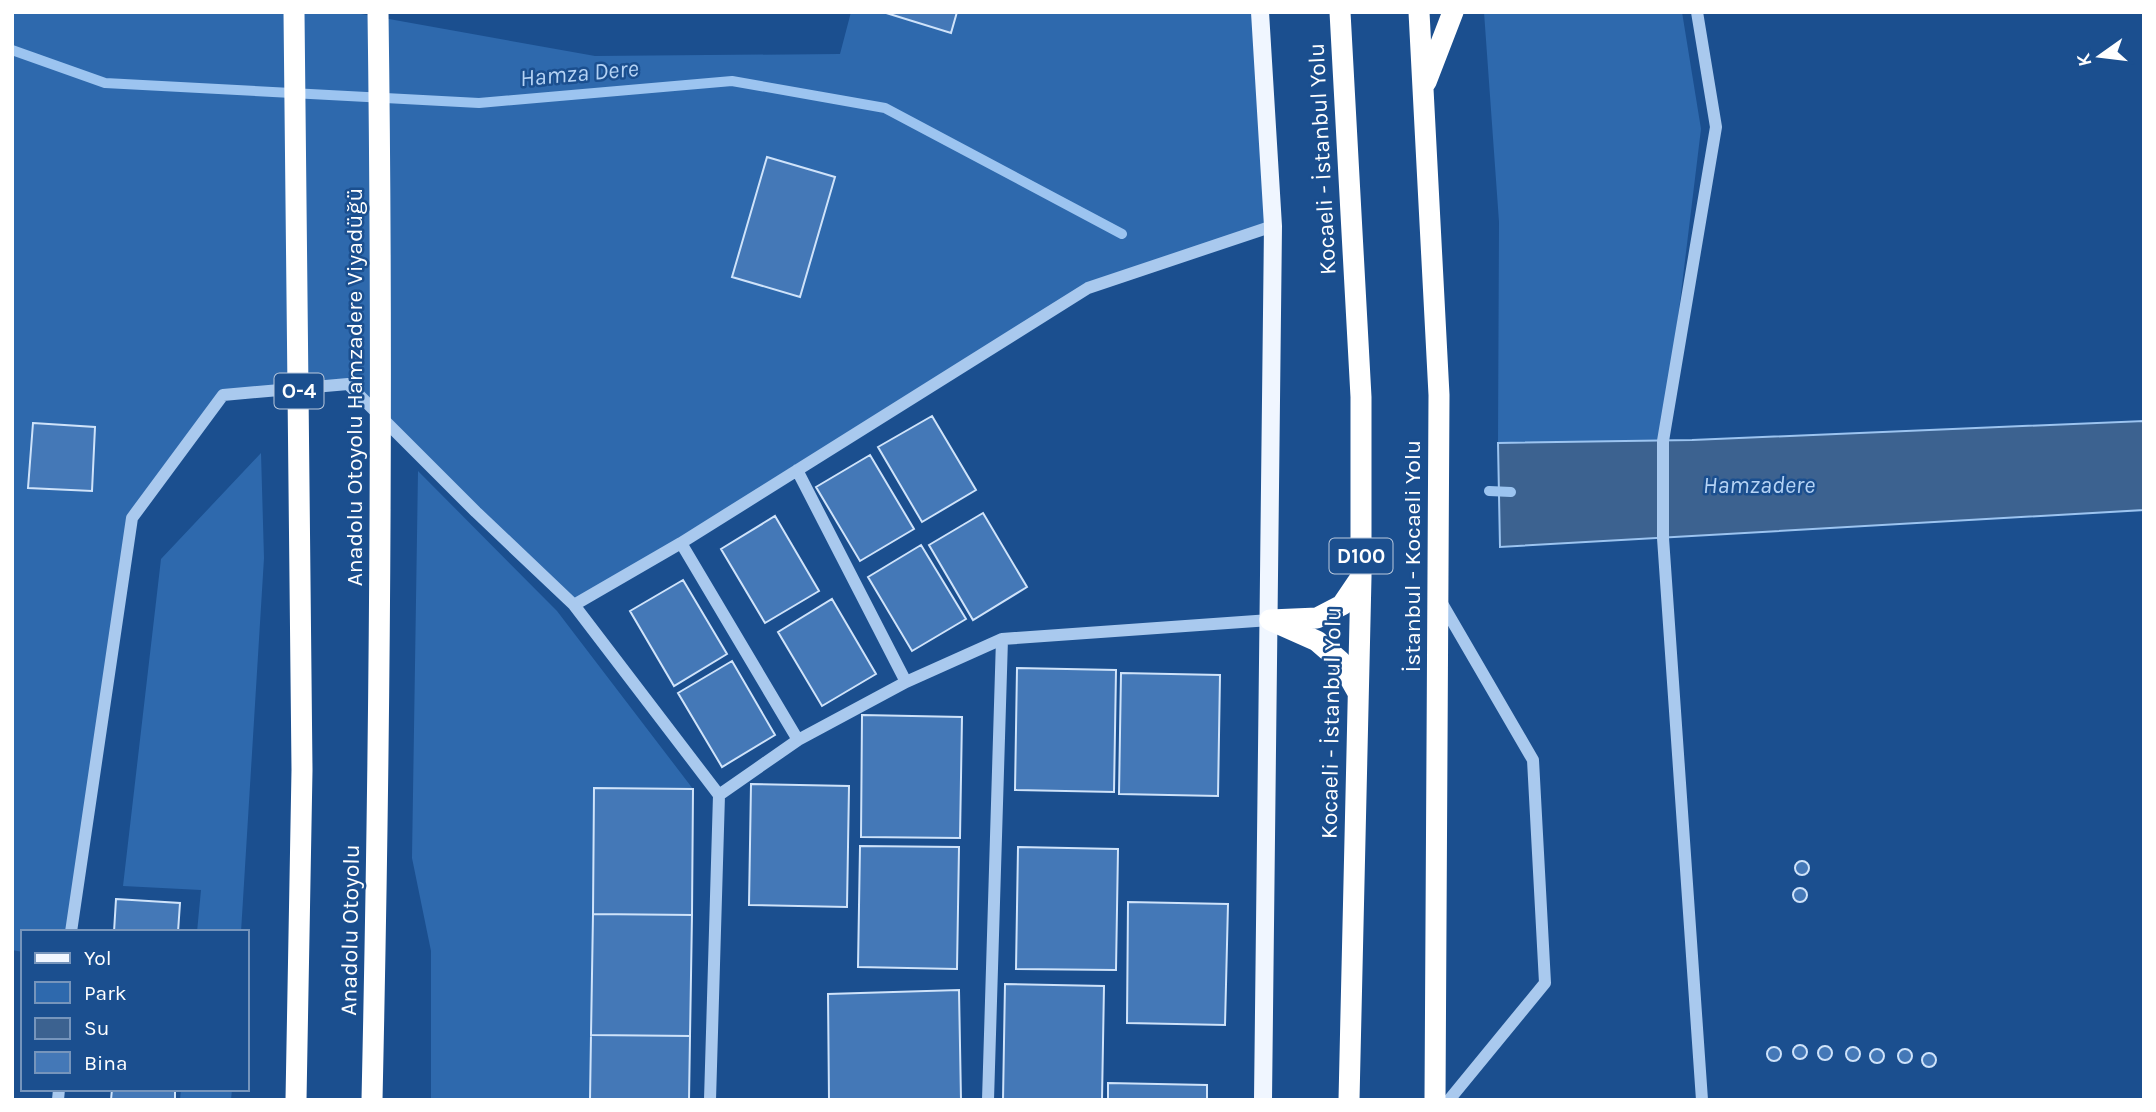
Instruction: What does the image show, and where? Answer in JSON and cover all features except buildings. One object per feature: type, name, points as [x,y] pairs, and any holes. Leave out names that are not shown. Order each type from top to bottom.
[{"type":"highway","name":"O-4","points":[[294,12],[302,770],[296,1100]]},
{"type":"highway","name":"Anadolu Otoyolu Hamzadere Viyadüğü","points":[[379,12],[382,272],[380,762]]},
{"type":"highway","name":"Kocaeli - İstanbul Yolu","points":[[1340,12],[1361,397],[1361,577],[1349,1100]]},
{"type":"highway","name":"İstanbul - Kocaeli Yolu","points":[[1419,12],[1439,396],[1435,1100]]},
{"type":"highway","points":[[1423,90],[1453,12]]},
{"type":"highway","points":[[1270,620],[1317,618],[1342,605],[1361,577]]},
{"type":"highway","points":[[1270,620],[1317,641],[1340,661],[1357,691]]},
{"type":"highway","name":"Anadolu Otoyolu","points":[[372,1100],[380,762]]},
{"type":"main road","points":[[1260,12],[1273,226],[1263,1100]]},
{"type":"street","points":[[1698,12],[1716,127],[1663,441],[1663,538],[1702,1100]]},
{"type":"street","points":[[574,605],[681,543],[1088,288],[1273,226]]},
{"type":"street","points":[[71,930],[132,517],[223,395],[348,384],[574,605],[719,795],[710,1100]]},
{"type":"street","points":[[797,470],[906,682]]},
{"type":"street","points":[[681,543],[798,740]]},
{"type":"street","points":[[1438,597],[1533,760],[1545,984],[1448,1100]]},
{"type":"street","points":[[719,795],[798,740],[906,682],[1002,639],[1270,620]]},
{"type":"street","points":[[988,1100],[1002,639]]},
{"type":"green space","points":[[12,12],[350,12],[595,56],[840,54],[851,12],[1260,12],[1273,226],[1088,288],[574,605],[348,384],[223,395],[132,518],[71,930],[21,930],[21,952],[12,950]]},
{"type":"green space","points":[[1484,12],[1682,12],[1701,129],[1663,441],[1498,443],[1499,222]]},
{"type":"green space","points":[[261,453],[264,558],[241,930],[197,930],[201,890],[123,886],[161,559]]},
{"type":"green space","points":[[418,471],[557,611],[693,789],[594,788],[590,1100],[431,1100],[431,951],[412,858]]},
{"type":"green space","points":[[181,1091],[232,1091],[231,1100],[180,1100]]},
{"type":"water","name":"Hamzadere","points":[[2144,421],[2144,510],[1500,547],[1498,443],[1692,440]]},
{"type":"waterway","name":"Hamza Dere","points":[[12,50],[105,83],[479,103],[732,81],[885,108],[1122,234]]},
{"type":"waterway","name":"Hamzadere","points":[[1489,491],[1511,492]]}]
